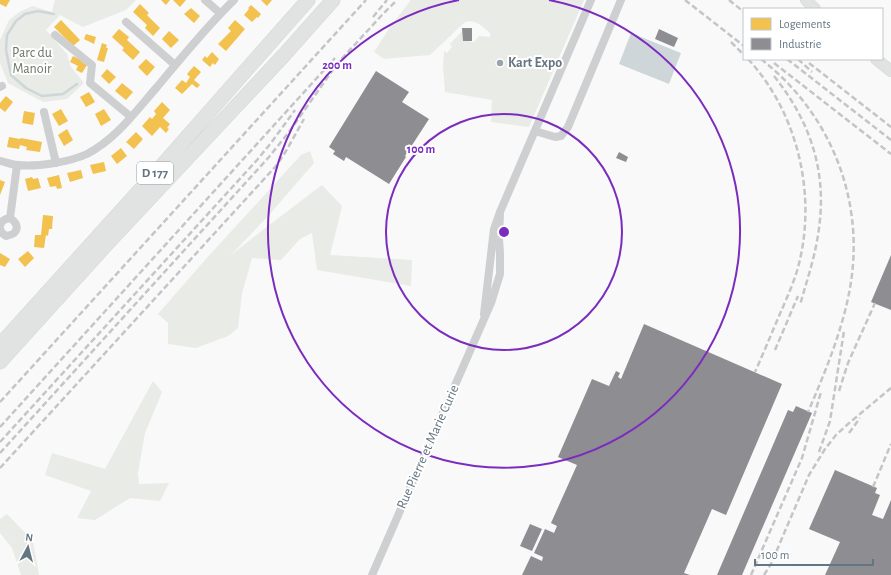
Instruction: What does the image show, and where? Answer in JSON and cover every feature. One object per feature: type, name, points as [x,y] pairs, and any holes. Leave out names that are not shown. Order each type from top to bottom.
[{"type":"highway","name":"D 177","points":[[0,345],[308,0]]},
{"type":"highway","points":[[284,55],[330,0]]},
{"type":"highway","points":[[284,55],[333,0]]},
{"type":"highway","name":"D 177","points":[[0,362],[105,246],[284,55]]},
{"type":"street","points":[[205,0],[220,13]]},
{"type":"street","points":[[0,161],[17,165],[56,163],[86,154],[107,141],[131,117],[220,13],[234,0]]},
{"type":"street","name":"Rue Pierre et Marie Curie","points":[[483,319],[494,229],[591,0]]},
{"type":"street","points":[[535,131],[555,137],[560,136],[568,127],[621,0]]},
{"type":"street","points":[[806,0],[814,8]]},
{"type":"street","points":[[126,22],[175,65]]},
{"type":"street","points":[[55,35],[92,65],[90,84],[131,117]]},
{"type":"street","points":[[877,60],[891,71]]},
{"type":"street","points":[[44,112],[56,163]]},
{"type":"street","points":[[10,218],[17,165]]},
{"type":"street","name":"Rue Pierre et Marie Curie","points":[[372,575],[491,302],[500,274],[500,212]]},
{"type":"street","points":[[10,218],[17,226],[16,231],[12,235],[6,236],[2,233],[0,228],[1,222],[10,218]]},
{"type":"green space","name":"Parc du Manoir","points":[[55,0],[136,0],[126,10],[83,27],[60,15],[46,30],[67,54],[71,67],[84,83],[67,99],[43,102],[8,83],[0,63],[0,40],[9,20],[21,11],[33,6],[55,13],[52,11]]},
{"type":"green space","name":"Kart Expo","points":[[411,0],[584,0],[529,127],[491,122],[492,100],[445,92],[443,67],[444,51],[447,53],[452,47],[450,44],[463,30],[463,41],[474,42],[479,36],[490,37],[490,33],[472,21],[465,22],[430,55],[384,59],[374,52],[390,27]]},
{"type":"green space","points":[[310,151],[314,163],[270,214],[231,255],[322,185],[342,206],[330,255],[412,260],[411,286],[317,270],[312,233],[300,239],[281,260],[252,258],[242,293],[238,328],[228,336],[196,348],[168,344],[168,323],[158,314],[301,155]]},
{"type":"green space","points":[[153,381],[162,392],[145,433],[138,473],[139,484],[169,483],[160,501],[130,498],[95,520],[77,518],[91,491],[45,475],[52,453],[105,469]]},
{"type":"green space","points":[[7,514],[33,541],[39,575],[21,575],[12,548],[0,533],[0,519]]},
{"type":"shaded area","points":[[631,33],[681,53],[669,84],[619,64]]},
{"type":"building: Logements","points":[[0,0],[10,0],[6,7],[0,4]]},
{"type":"building: Logements","points":[[161,0],[170,0],[166,5]]},
{"type":"building: Logements","points":[[173,0],[186,0],[180,7]]},
{"type":"building: Logements","points":[[261,0],[272,0],[267,6]]},
{"type":"building: Logements","points":[[140,4],[149,13],[147,15],[160,28],[153,36],[145,28],[147,25],[133,12]]},
{"type":"building: Logements","points":[[251,5],[261,14],[252,22],[244,15]]},
{"type":"building: Logements","points":[[191,8],[200,16],[194,23],[184,14]]},
{"type":"building: Logements","points":[[61,20],[80,40],[73,46],[54,27]]},
{"type":"building: Logements","points":[[235,20],[245,29],[226,51],[218,44],[231,31],[228,28]]},
{"type":"building: Logements","points":[[119,29],[129,37],[127,40],[140,52],[133,60],[122,50],[124,48],[112,37]]},
{"type":"building: Logements","points":[[169,31],[179,40],[171,48],[162,39]]},
{"type":"building: Logements","points":[[86,34],[96,37],[94,44],[84,39]]},
{"type":"building: Logements","points":[[102,43],[107,45],[106,48],[108,48],[104,62],[97,60]]},
{"type":"building: Logements","points":[[212,52],[219,59],[215,65],[213,63],[210,67],[202,60],[205,56],[207,58]]},
{"type":"building: Logements","points":[[73,56],[87,65],[82,73],[76,70],[78,66],[70,62]]},
{"type":"building: Logements","points":[[146,59],[155,67],[147,76],[138,67]]},
{"type":"building: Logements","points":[[194,66],[201,72],[194,80],[200,85],[197,88],[192,84],[182,94],[175,88],[182,80],[186,83],[190,77],[187,74]]},
{"type":"building: Logements","points":[[107,69],[116,77],[109,84],[101,76]]},
{"type":"building: Logements","points":[[122,83],[133,92],[126,100],[115,91]]},
{"type":"building: Logements","points":[[89,92],[95,102],[86,107],[80,97]]},
{"type":"building: Logements","points":[[6,96],[13,102],[5,112],[0,108],[0,103]]},
{"type":"building: Logements","points":[[162,102],[170,110],[163,118],[170,124],[167,128],[169,129],[166,133],[160,127],[152,136],[142,126],[150,117],[152,119],[156,114],[154,111]]},
{"type":"building: Logements","points":[[61,109],[68,121],[59,126],[52,114]]},
{"type":"building: Logements","points":[[104,109],[111,120],[101,126],[95,114]]},
{"type":"building: Logements","points":[[24,111],[35,113],[33,125],[22,123]]},
{"type":"building: Logements","points":[[67,129],[73,140],[64,146],[58,135]]},
{"type":"building: Logements","points":[[136,132],[143,139],[134,149],[126,142]]},
{"type":"building: Logements","points":[[9,137],[42,142],[40,152],[26,150],[27,147],[20,145],[19,149],[7,147]]},
{"type":"building: Logements","points":[[121,148],[127,156],[117,164],[111,156]]},
{"type":"building: Logements","points":[[104,162],[106,171],[93,174],[90,165]]},
{"type":"building: Logements","points":[[81,170],[83,178],[70,182],[67,173]]},
{"type":"building: Logements","points":[[59,175],[62,188],[57,189],[56,186],[50,187],[47,178]]},
{"type":"building: Logements","points":[[32,177],[33,179],[38,178],[41,188],[28,191],[25,179]]},
{"type":"building: Logements","points":[[0,180],[5,182],[0,195]]},
{"type":"building: Logements","points":[[43,215],[53,216],[52,229],[49,229],[48,236],[46,235],[44,248],[34,247],[35,235],[41,235]]},
{"type":"building: Logements","points":[[28,251],[34,258],[25,267],[18,259]]},
{"type":"building: Logements","points":[[0,253],[10,259],[5,267],[0,265]]},
{"type":"building: Industrie","points":[[462,28],[472,28],[472,41],[463,41]]},
{"type":"building: Industrie","points":[[659,29],[678,38],[674,47],[655,39]]},
{"type":"building: Industrie","points":[[376,71],[409,92],[402,102],[429,119],[389,184],[346,157],[344,161],[333,154],[335,151],[329,147]]},
{"type":"building: Industrie","points":[[619,152],[628,157],[626,162],[616,158]]},
{"type":"building: Industrie","points":[[891,255],[891,310],[871,302]]},
{"type":"building: Industrie","points":[[644,324],[782,384],[726,515],[712,509],[684,573],[690,575],[522,575],[531,556],[542,561],[543,557],[534,553],[545,529],[554,533],[557,526],[551,523],[577,465],[558,457],[592,379],[609,386],[616,371],[620,373],[618,377],[621,379]]},
{"type":"building: Industrie","points":[[796,406],[812,413],[742,575],[717,575],[788,410],[793,412]]},
{"type":"building: Industrie","points":[[835,470],[877,488],[875,493],[880,495],[872,515],[883,519],[891,500],[891,575],[825,575],[840,542],[809,529]]},
{"type":"building: Industrie","points":[[530,524],[542,529],[532,551],[520,546]]},
{"type":"waterway","points":[[54,14],[38,11],[25,14],[16,21],[7,35],[6,50],[11,75],[26,88],[42,96],[63,94],[77,84]]},
{"type":"railway","points":[[0,402],[366,0]]},
{"type":"railway","points":[[373,17],[387,0]]},
{"type":"railway","points":[[0,453],[269,157],[289,132],[337,64],[397,0]]},
{"type":"railway","points":[[685,0],[743,45]]},
{"type":"railway","points":[[729,0],[743,11]]},
{"type":"railway","points":[[731,42],[743,54]]},
{"type":"railway","points":[[0,427],[335,58]]},
{"type":"railway","points":[[749,60],[766,81],[780,105],[791,131],[800,159],[804,187],[805,215],[803,243],[797,271],[755,372]]},
{"type":"railway","points":[[762,60],[785,80],[806,104],[823,130],[836,158],[846,188],[852,218],[854,250],[848,299],[834,348],[808,412]]},
{"type":"railway","points":[[788,60],[891,140]]},
{"type":"railway","points":[[799,60],[812,72]]},
{"type":"railway","points":[[774,63],[891,154]]},
{"type":"railway","points":[[809,63],[891,127]]},
{"type":"railway","points":[[774,76],[787,93],[806,129],[818,167],[821,207],[818,238],[800,305]]},
{"type":"railway","points":[[0,442],[257,160],[295,110]]},
{"type":"railway","points":[[0,468],[276,166],[304,119]]},
{"type":"railway","points":[[775,350],[798,296]]},
{"type":"railway","points":[[839,391],[848,363],[875,303]]},
{"type":"railway","points":[[819,452],[830,421],[844,331]]},
{"type":"railway","points":[[764,575],[771,564],[809,475],[825,449],[836,435],[891,388]]},
{"type":"railway","points":[[751,575],[802,458],[821,392]]},
{"type":"railway","points":[[849,433],[860,418]]},
{"type":"railway","points":[[873,487],[891,444]]},
{"type":"place","name":"Kart Expo","points":[[500,63]]}]
